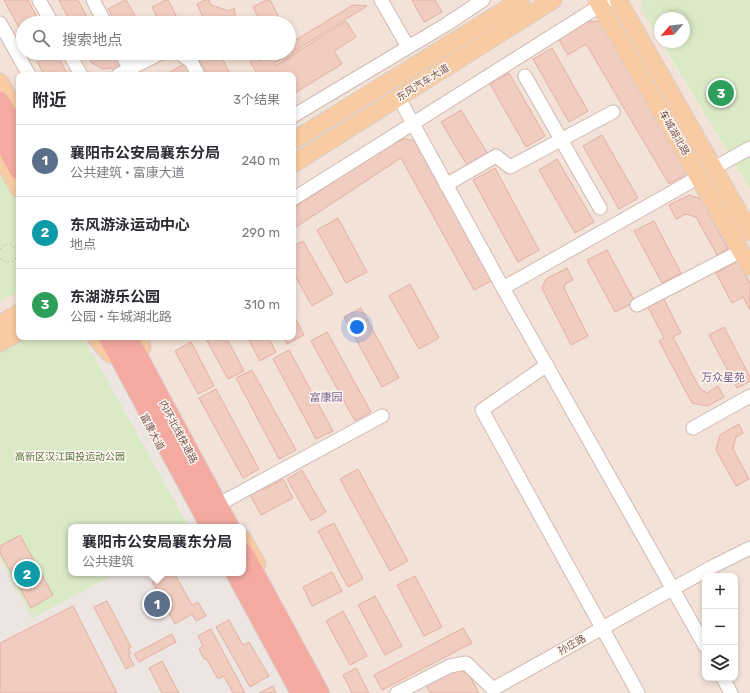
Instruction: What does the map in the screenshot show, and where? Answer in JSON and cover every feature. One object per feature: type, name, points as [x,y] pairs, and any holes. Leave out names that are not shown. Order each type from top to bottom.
[{"type":"highway","points":[[0,102],[16,131]]},
{"type":"highway","points":[[0,134],[16,163]]},
{"type":"highway","name":"内环北线快速路","points":[[136,340],[228,524]]},
{"type":"highway","name":"内环北线快速路","points":[[110,346],[209,524]]},
{"type":"highway","points":[[246,559],[318,693]]},
{"type":"highway","points":[[238,576],[300,693]]},
{"type":"main road","name":"东风汽车大道","points":[[296,139],[521,0]]},
{"type":"main road","name":"东风汽车大道","points":[[296,162],[553,0]]},
{"type":"main road","name":"车城湖北路","points":[[618,0],[750,232]]},
{"type":"main road","name":"车城湖北路","points":[[602,2],[750,267]]},
{"type":"main road","points":[[0,82],[16,111]]},
{"type":"main road","points":[[0,154],[16,183]]},
{"type":"main road","points":[[8,319],[16,309]]},
{"type":"main road","points":[[0,343],[16,335]]},
{"type":"main road","points":[[100,340],[110,346]]},
{"type":"main road","points":[[136,340],[235,524]]},
{"type":"main road","name":"富康大道","points":[[110,346],[201,524]]},
{"type":"main road","points":[[246,545],[326,693]]},
{"type":"main road","points":[[230,576],[293,693]]},
{"type":"street","points":[[39,0],[48,16]]},
{"type":"street","points":[[93,0],[102,16]]},
{"type":"street","points":[[381,0],[408,47]]},
{"type":"street","points":[[296,114],[483,0]]},
{"type":"street","points":[[296,197],[602,2]]},
{"type":"street","points":[[0,23],[16,52]]},
{"type":"street","points":[[21,60],[27,72]]},
{"type":"street","points":[[73,60],[80,72]]},
{"type":"street","points":[[122,60],[124,72],[147,60]]},
{"type":"street","points":[[190,60],[196,72]]},
{"type":"street","points":[[525,76],[600,208]]},
{"type":"street","points":[[399,98],[503,288],[704,645]]},
{"type":"street","points":[[446,185],[496,156],[510,167],[613,112]]},
{"type":"street","points":[[714,168],[750,148]]},
{"type":"street","points":[[503,288],[699,177]]},
{"type":"street","points":[[637,305],[741,251]]},
{"type":"street","points":[[547,365],[482,410],[638,693]]},
{"type":"street","points":[[693,428],[750,396]]},
{"type":"street","points":[[223,502],[382,416]]},
{"type":"street","name":"孙庄路","points":[[397,693],[450,666],[466,663],[492,689],[750,548]]},
{"type":"street","points":[[724,681],[731,693]]},
{"type":"path","points":[[0,244],[12,245],[16,250]]},
{"type":"path","points":[[0,249],[3,245]]},
{"type":"path","points":[[0,257],[5,261],[10,262],[16,257]]},
{"type":"shaded area","points":[[0,0],[643,0],[641,10],[654,31],[654,48],[664,48],[750,189],[750,693],[280,693],[244,576],[246,576],[246,524],[187,524],[84,340],[296,340],[296,72],[16,72],[16,313],[0,321]]},
{"type":"shaded area","points":[[16,321],[16,340],[120,340],[218,524],[68,524],[68,576],[245,576],[309,693],[0,693],[0,330]]},
{"type":"green space","points":[[643,0],[750,0],[750,189],[665,48],[690,48],[690,12],[654,12],[654,31],[641,10]]},
{"type":"green space","points":[[10,172],[16,183],[16,293],[0,301],[0,176]]},
{"type":"green space","name":"高新区汉江国投运动公园","points":[[16,338],[16,340],[85,340],[187,524],[68,524],[68,576],[111,576],[32,618],[0,559],[0,342]]},
{"type":"building","points":[[4,0],[28,0],[36,16],[16,16],[16,22]]},
{"type":"building","points":[[59,0],[78,0],[86,16],[67,16]]},
{"type":"building","points":[[126,0],[135,16],[112,16],[108,9]]},
{"type":"building","points":[[168,0],[176,16],[156,16],[152,7]]},
{"type":"building","points":[[205,0],[209,0],[211,5],[229,11],[234,8],[235,16],[203,16],[197,4]]},
{"type":"building","points":[[266,0],[270,0],[278,16],[258,16],[253,7]]},
{"type":"building","points":[[412,0],[435,0],[442,12],[424,22]]},
{"type":"building","points":[[353,5],[367,6],[296,50],[296,40]]},
{"type":"building","points":[[346,21],[356,37],[334,51],[342,64],[296,92],[296,72],[256,72],[250,62],[253,60],[280,60],[274,64],[275,66],[284,60],[296,60],[296,53]]},
{"type":"building","points":[[599,21],[688,173],[669,184],[586,44],[568,55],[558,38],[587,22]]},
{"type":"building","points":[[552,48],[588,111],[569,122],[533,59]]},
{"type":"building","points":[[36,60],[60,60],[66,72],[42,72]]},
{"type":"building","points":[[90,60],[120,60],[122,63],[113,68],[102,69],[92,63]]},
{"type":"building","points":[[199,60],[223,60],[229,72],[206,72]]},
{"type":"building","points":[[186,63],[191,72],[170,72]]},
{"type":"building","points":[[509,73],[545,136],[526,147],[490,84]]},
{"type":"building","points":[[461,110],[487,153],[467,165],[441,122]]},
{"type":"building","points":[[602,135],[638,198],[619,209],[583,146]]},
{"type":"building","points":[[405,139],[416,142],[493,280],[474,290],[401,158],[296,227],[296,206],[393,143]]},
{"type":"building","points":[[557,159],[594,222],[575,233],[539,170]]},
{"type":"building","points":[[495,168],[539,250],[518,262],[473,180]]},
{"type":"building","points":[[689,195],[701,199],[728,249],[717,255],[696,217],[686,214],[676,219],[669,205]]},
{"type":"building","points":[[338,218],[367,272],[346,283],[317,230]]},
{"type":"building","points":[[654,221],[681,273],[662,283],[634,231]]},
{"type":"building","points":[[303,241],[333,294],[312,306],[296,277],[296,244]]},
{"type":"building","points":[[607,250],[635,302],[615,312],[587,260]]},
{"type":"building","points":[[738,261],[750,283],[750,310],[743,297],[732,303],[716,273]]},
{"type":"building","points":[[567,268],[573,280],[565,284],[564,288],[588,336],[571,345],[542,288],[546,279]]},
{"type":"building","points":[[410,284],[439,338],[419,349],[389,296]]},
{"type":"building","points":[[664,299],[681,333],[673,337],[700,389],[707,393],[718,386],[724,397],[708,406],[692,403],[659,341],[664,338],[648,307]]},
{"type":"building","points":[[361,308],[399,378],[382,387],[344,317]]},
{"type":"building","points":[[296,320],[304,335],[296,339]]},
{"type":"building","points":[[724,327],[750,377],[750,381],[737,388],[709,335]]},
{"type":"building","points":[[327,332],[371,412],[355,421],[311,341]]},
{"type":"building","points":[[207,340],[228,340],[244,371],[228,379]]},
{"type":"building","points":[[249,340],[270,340],[276,352],[260,361]]},
{"type":"building","points":[[285,340],[295,340],[287,344]]},
{"type":"building","points":[[191,342],[214,386],[198,394],[175,351]]},
{"type":"building","points":[[289,350],[333,431],[316,439],[273,359]]},
{"type":"building","points":[[252,370],[296,450],[279,459],[236,378]]},
{"type":"building","points":[[216,389],[259,469],[243,478],[199,398]]},
{"type":"building","points":[[739,424],[743,433],[736,437],[733,449],[749,479],[736,486],[716,450],[720,435]]},
{"type":"building","points":[[358,469],[408,561],[390,571],[340,479]]},
{"type":"building","points":[[302,470],[326,512],[311,521],[287,479]]},
{"type":"building","points":[[283,479],[293,498],[261,515],[249,493],[261,486],[263,490]]},
{"type":"building","points":[[334,523],[363,579],[348,587],[318,531]]},
{"type":"building","points":[[20,535],[53,595],[31,608],[0,553],[0,546]]},
{"type":"building","points":[[332,572],[342,591],[312,606],[303,587]]},
{"type":"building","points":[[156,576],[176,576],[192,605],[198,602],[206,616],[196,621],[192,614],[175,624],[152,582],[158,579]]},
{"type":"building","points":[[415,576],[442,627],[424,636],[397,585]]},
{"type":"building","points":[[375,596],[402,646],[385,655],[358,605]]},
{"type":"building","points":[[107,601],[131,647],[128,649],[131,653],[128,654],[134,665],[126,669],[94,607]]},
{"type":"building","points":[[73,606],[117,693],[0,693],[0,643]]},
{"type":"building","points":[[343,611],[367,656],[350,665],[326,621]]},
{"type":"building","points":[[229,620],[243,645],[249,642],[269,676],[250,687],[216,627]]},
{"type":"building","points":[[463,628],[472,643],[382,690],[374,675]]},
{"type":"building","points":[[211,629],[245,693],[233,693],[224,676],[218,679],[206,658],[204,659],[199,649],[203,646],[198,636]]},
{"type":"building","points":[[172,634],[176,642],[139,662],[134,654]]},
{"type":"building","points":[[162,661],[179,693],[162,693],[149,668]]},
{"type":"building","points":[[356,668],[369,693],[352,693],[343,675]]},
{"type":"building","points":[[451,669],[468,673],[479,693],[430,693],[425,683]]},
{"type":"building","points":[[273,686],[276,693],[259,693]]},
{"type":"place","name":"东湖游乐公园","points":[[721,93]]},
{"type":"place","name":"东风游泳运动中心","points":[[27,574]]},
{"type":"place","name":"襄阳市公安局襄东分局","points":[[157,604]]},
{"type":"district","name":"万众星苑","points":[[723,377]]},
{"type":"district","name":"富康园","points":[[326,397]]}]
